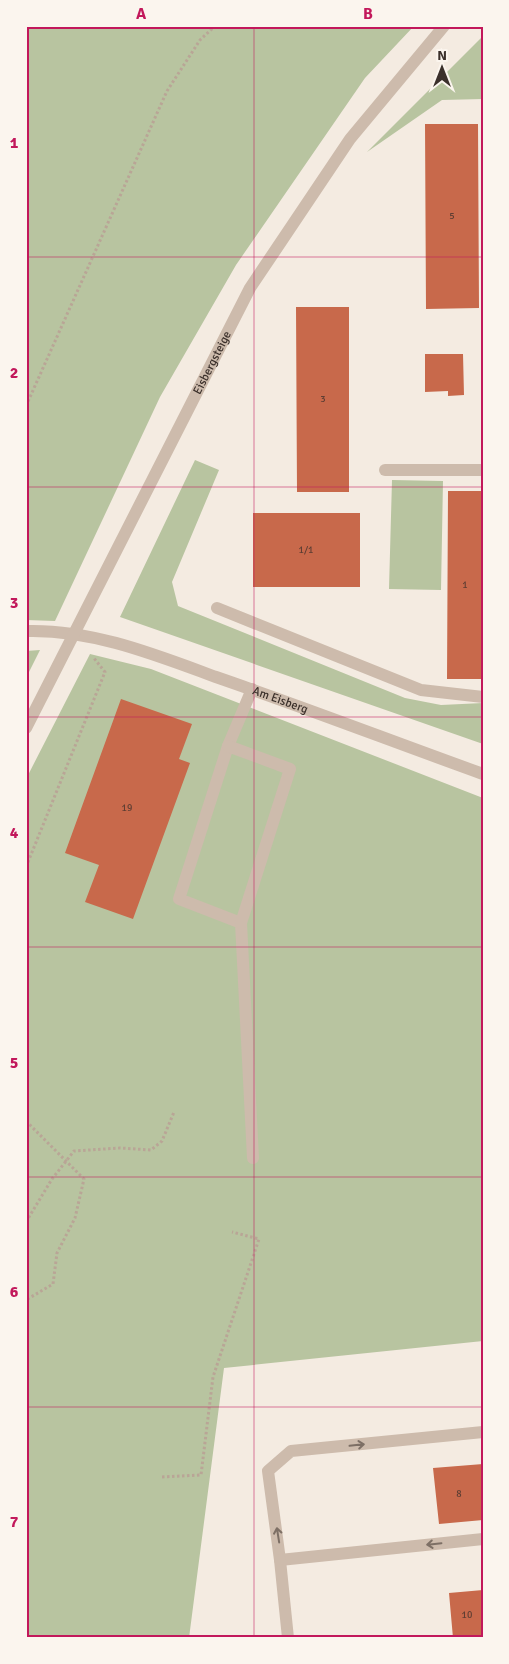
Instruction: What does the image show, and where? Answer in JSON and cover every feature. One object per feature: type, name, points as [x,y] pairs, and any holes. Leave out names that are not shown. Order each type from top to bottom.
[{"type":"street","name":"Eisbergsteige","points":[[26,728],[250,288],[350,140],[444,26]]},
{"type":"street","points":[[386,470],[483,470]]},
{"type":"street","points":[[218,608],[421,690],[483,697]]},
{"type":"street","name":"Am Eisberg","points":[[26,631],[49,630],[130,646],[483,774]]},
{"type":"street","points":[[241,923],[179,899],[228,746],[252,689]]},
{"type":"street","points":[[228,746],[290,769],[241,923],[253,1158]]},
{"type":"street","points":[[288,1638],[268,1471],[291,1451],[483,1432]]},
{"type":"street","points":[[280,1560],[483,1539]]},
{"type":"path","points":[[26,406],[167,91],[200,40],[215,26]]},
{"type":"path","points":[[26,866],[105,672],[74,635]]},
{"type":"path","points":[[26,1222],[52,1179],[74,1151],[120,1148],[151,1150],[162,1141],[174,1112]]},
{"type":"path","points":[[26,1121],[84,1179],[75,1218],[56,1253],[53,1284],[26,1300]]},
{"type":"path","points":[[162,1477],[201,1475],[213,1378],[259,1239],[232,1232]]},
{"type":"green space","points":[[26,26],[414,26],[365,78],[236,265],[160,397],[55,621],[26,620]]},
{"type":"green space","points":[[483,36],[483,99],[442,100],[367,152]]},
{"type":"green space","points":[[195,460],[219,470],[172,582],[178,606],[405,698],[441,705],[483,703],[483,744],[120,617]]},
{"type":"green space","points":[[392,480],[443,481],[441,590],[389,589]]},
{"type":"green space","points":[[40,650],[26,678],[26,651]]},
{"type":"green space","points":[[90,654],[151,669],[483,798],[483,1341],[224,1368],[189,1638],[26,1638],[26,779]]},
{"type":"building","points":[[425,124],[478,124],[479,308],[426,309]]},
{"type":"building","points":[[296,307],[349,307],[349,492],[297,492]]},
{"type":"building","points":[[425,354],[463,354],[464,395],[448,396],[448,391],[425,392]]},
{"type":"building","points":[[448,491],[483,491],[483,679],[447,679]]},
{"type":"building","points":[[253,513],[360,513],[360,587],[253,587]]},
{"type":"building","points":[[121,699],[192,724],[179,759],[190,763],[133,919],[85,902],[99,865],[65,853]]},
{"type":"building","points":[[483,1464],[483,1520],[439,1524],[433,1468]]},
{"type":"building","points":[[483,1590],[483,1638],[453,1638],[449,1593]]}]
